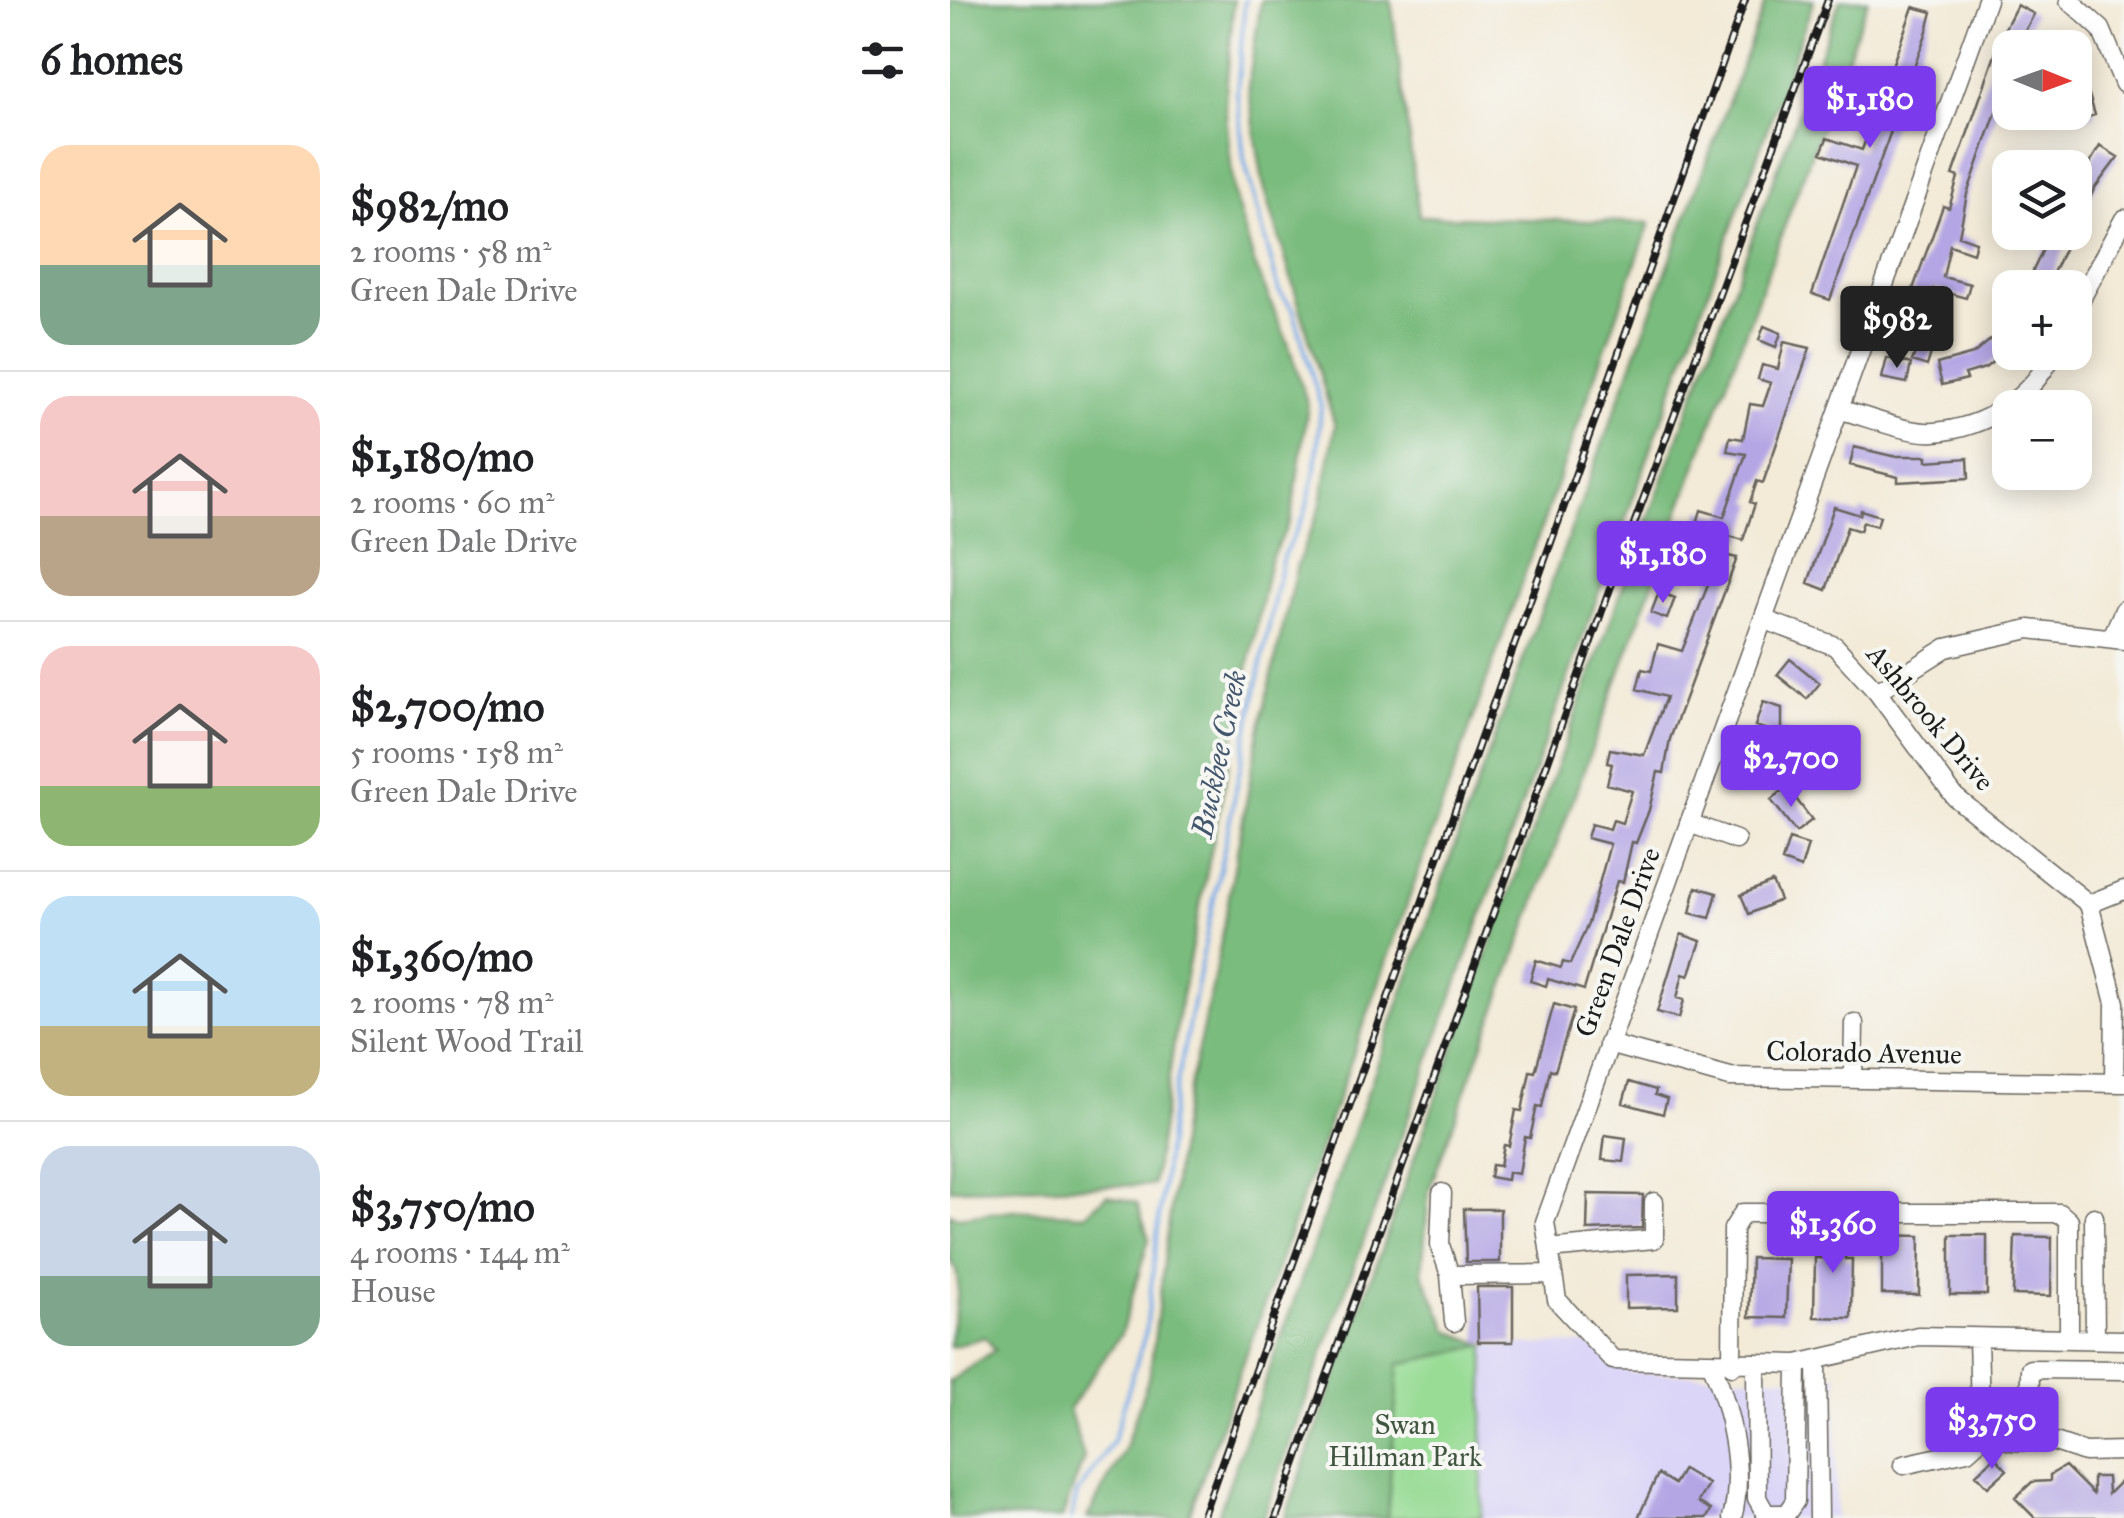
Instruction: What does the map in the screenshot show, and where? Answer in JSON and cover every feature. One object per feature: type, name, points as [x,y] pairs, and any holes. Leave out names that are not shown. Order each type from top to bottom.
[{"type":"street","name":"Green Dale Drive","points":[[1988,0],[1546,1222],[1557,1300],[1613,1360],[1732,1366],[1796,1364],[1918,1336],[2124,1340]]},
{"type":"street","points":[[2068,0],[2102,29],[2124,84]]},
{"type":"street","points":[[2092,278],[2124,219]]},
{"type":"street","points":[[1842,410],[1932,432],[1998,416],[2045,370]]},
{"type":"street","points":[[1877,692],[1946,648],[2029,630],[2118,639],[2124,610]]},
{"type":"street","name":"Ashbrook Drive","points":[[1764,620],[1835,646],[1877,692],[1955,797],[2089,904]]},
{"type":"street","points":[[1690,824],[1736,840]]},
{"type":"street","points":[[2119,1083],[2116,1004],[2089,904],[2124,890]]},
{"type":"street","points":[[1854,1024],[1854,1079]]},
{"type":"street","name":"Colorado Avenue","points":[[1608,1044],[1730,1077],[2119,1083]]},
{"type":"street","points":[[1442,1193],[1440,1244],[1450,1275],[1454,1322]]},
{"type":"street","points":[[1550,1249],[1654,1238],[1654,1202]]},
{"type":"street","points":[[1732,1366],[1733,1229],[1743,1213],[2060,1212],[2069,1221],[2069,1339]]},
{"type":"street","points":[[2094,1218],[2095,1340]]},
{"type":"street","points":[[1450,1275],[1553,1274]]},
{"type":"street","points":[[1978,1338],[1980,1410],[1988,1432],[2011,1441],[2054,1442],[2086,1452],[2124,1451]]},
{"type":"street","points":[[1817,1362],[1819,1518]]},
{"type":"street","points":[[1756,1366],[1760,1510],[1786,1514],[1795,1501],[1796,1364]]},
{"type":"street","points":[[1712,1365],[1722,1388],[1734,1459],[1732,1518]]},
{"type":"street","points":[[2029,1441],[2030,1369],[2124,1370]]},
{"type":"street","points":[[1903,1465],[1967,1451],[1988,1432]]},
{"type":"street","points":[[1734,1459],[1756,1455]]},
{"type":"shaded area","points":[[1588,1344],[1630,1372],[1826,1379],[1837,1372],[1836,1518],[1481,1518],[1485,1345]]},
{"type":"green space","points":[[950,0],[1234,0],[1225,103],[1234,195],[1255,265],[1288,343],[1308,405],[1291,520],[1270,560],[1179,1010],[1153,1185],[950,1189]]},
{"type":"green space","points":[[1261,0],[1391,0],[1419,216],[1650,223],[1188,1518],[1087,1518],[1124,1450],[1150,1373],[1182,1118],[1213,984],[1259,731],[1297,565],[1320,508],[1335,426],[1263,183],[1248,87]]},
{"type":"green space","points":[[1766,0],[1814,0],[1263,1518],[1217,1518],[1457,839]]},
{"type":"green space","points":[[1840,0],[1868,0],[1429,1190],[1422,1273],[1449,1331],[1485,1345],[1399,1364],[1387,1518],[1285,1518],[1489,949]]},
{"type":"green space","points":[[1107,1195],[1137,1203],[1149,1239],[1121,1334],[1069,1409],[1084,1458],[1062,1518],[950,1518],[950,1381],[995,1350],[985,1337],[950,1347],[958,1278],[950,1261],[950,1213],[957,1217],[1014,1210],[1085,1215]]},
{"type":"green space","name":"Swan Hillman Park","points":[[1485,1345],[1481,1518],[1295,1518],[1399,1364]]},
{"type":"building","points":[[2017,5],[2034,14],[2026,30],[2004,30]]},
{"type":"building","points":[[1913,7],[1932,12],[1926,34],[1830,300],[1812,294],[1856,166],[1821,153],[1827,138],[1862,150]]},
{"type":"building","points":[[1992,63],[1992,124],[1967,194],[1959,236],[1976,242],[1973,253],[1950,245],[1943,277],[1970,284],[1966,298],[1933,289],[1920,333],[1899,328],[1943,206],[1949,208],[1958,177],[1953,175]]},
{"type":"building","points":[[2100,146],[2118,157],[2092,194],[2092,159]]},
{"type":"building","points":[[2043,250],[2064,250],[2054,270],[2033,270]]},
{"type":"building","points":[[1764,326],[1781,333],[1776,347],[1759,340]]},
{"type":"building","points":[[1992,339],[1992,362],[1965,374],[1967,379],[1942,385],[1937,364],[1973,354]]},
{"type":"building","points":[[1784,342],[1810,348],[1763,483],[1757,481],[1750,502],[1755,504],[1743,540],[1696,527],[1701,510],[1724,517],[1746,454],[1727,451],[1730,437],[1743,439],[1750,404],[1763,406],[1771,383],[1758,379],[1762,365],[1778,369]]},
{"type":"building","points":[[1918,345],[1932,350],[1927,366],[1912,361]]},
{"type":"building","points":[[1887,358],[1911,364],[1907,383],[1882,378]]},
{"type":"building","points":[[1854,447],[1892,456],[1927,456],[1927,461],[1968,458],[1969,478],[1898,482],[1898,477],[1850,465]]},
{"type":"building","points":[[1834,507],[1880,516],[1877,526],[1863,522],[1860,531],[1847,527],[1826,590],[1808,583]]},
{"type":"building","points":[[1688,547],[1737,558],[1670,739],[1664,773],[1658,772],[1649,810],[1636,843],[1632,842],[1623,882],[1617,881],[1584,990],[1548,979],[1546,986],[1530,981],[1536,960],[1561,968],[1563,962],[1570,964],[1588,924],[1610,844],[1587,838],[1591,824],[1610,829],[1613,820],[1622,823],[1632,791],[1607,784],[1612,764],[1607,763],[1610,749],[1644,755],[1666,697],[1637,689],[1642,669],[1651,671],[1658,644],[1682,651],[1714,570],[1684,563]]},
{"type":"building","points":[[1659,592],[1675,598],[1667,619],[1651,613]]},
{"type":"building","points":[[1790,659],[1820,683],[1807,699],[1777,675]]},
{"type":"building","points":[[1763,702],[1782,708],[1782,730],[1804,737],[1784,783],[1741,771],[1746,754],[1759,758],[1768,730],[1755,726]]},
{"type":"building","points":[[1787,787],[1812,820],[1796,832],[1771,800]]},
{"type":"building","points":[[1789,839],[1808,845],[1801,868],[1782,861]]},
{"type":"building","points":[[1772,882],[1780,900],[1749,914],[1741,895]]},
{"type":"building","points":[[1696,887],[1717,893],[1710,918],[1690,913]]},
{"type":"building","points":[[1681,934],[1701,941],[1689,976],[1683,974],[1677,998],[1684,1000],[1679,1018],[1657,1012]]},
{"type":"building","points":[[1554,1004],[1574,1010],[1555,1071],[1550,1069],[1542,1107],[1537,1106],[1530,1138],[1525,1137],[1519,1174],[1508,1172],[1507,1180],[1490,1177],[1492,1165],[1500,1166],[1504,1145],[1509,1146],[1516,1110],[1522,1111],[1530,1071],[1535,1072]]},
{"type":"building","points":[[1629,1082],[1656,1090],[1655,1095],[1667,1099],[1663,1114],[1623,1103]]},
{"type":"building","points":[[1605,1135],[1626,1138],[1623,1162],[1602,1160]]},
{"type":"building","points":[[1588,1194],[1643,1195],[1642,1228],[1587,1230]]},
{"type":"building","points":[[1464,1209],[1500,1209],[1500,1262],[1466,1262]]},
{"type":"building","points":[[1822,1226],[1845,1226],[1845,1259],[1852,1259],[1851,1318],[1814,1317],[1815,1258],[1822,1258]]},
{"type":"building","points":[[1882,1235],[1920,1236],[1919,1295],[1882,1294]]},
{"type":"building","points":[[1950,1235],[1987,1235],[1987,1295],[1950,1295]]},
{"type":"building","points":[[2015,1236],[2052,1237],[2051,1296],[2013,1295]]},
{"type":"building","points":[[1751,1258],[1788,1259],[1786,1318],[1749,1317]]},
{"type":"building","points":[[1678,1274],[1678,1307],[1626,1308],[1626,1275]]},
{"type":"building","points":[[1477,1287],[1513,1287],[1513,1342],[1478,1342]]},
{"type":"building","points":[[1995,1457],[2007,1470],[1988,1487],[1976,1474]]},
{"type":"building","points":[[2065,1466],[2093,1494],[2093,1477],[2107,1477],[2108,1494],[2124,1478],[2124,1518],[2035,1518],[2015,1498],[2032,1482],[2050,1481],[2050,1475]]},
{"type":"building","points":[[1683,1469],[1708,1484],[1698,1502],[1711,1510],[1707,1518],[1638,1518],[1658,1474],[1674,1484]]},
{"type":"waterway","name":"Buckbee Creek","points":[[1071,1518],[1077,1494],[1113,1441],[1146,1331],[1172,1107],[1283,556],[1305,514],[1316,467],[1321,406],[1293,309],[1279,291],[1244,159],[1237,93],[1245,0]]},
{"type":"railway","points":[[1202,1518],[1745,0]]},
{"type":"railway","points":[[1276,1518],[1607,597],[1828,0]]}]
